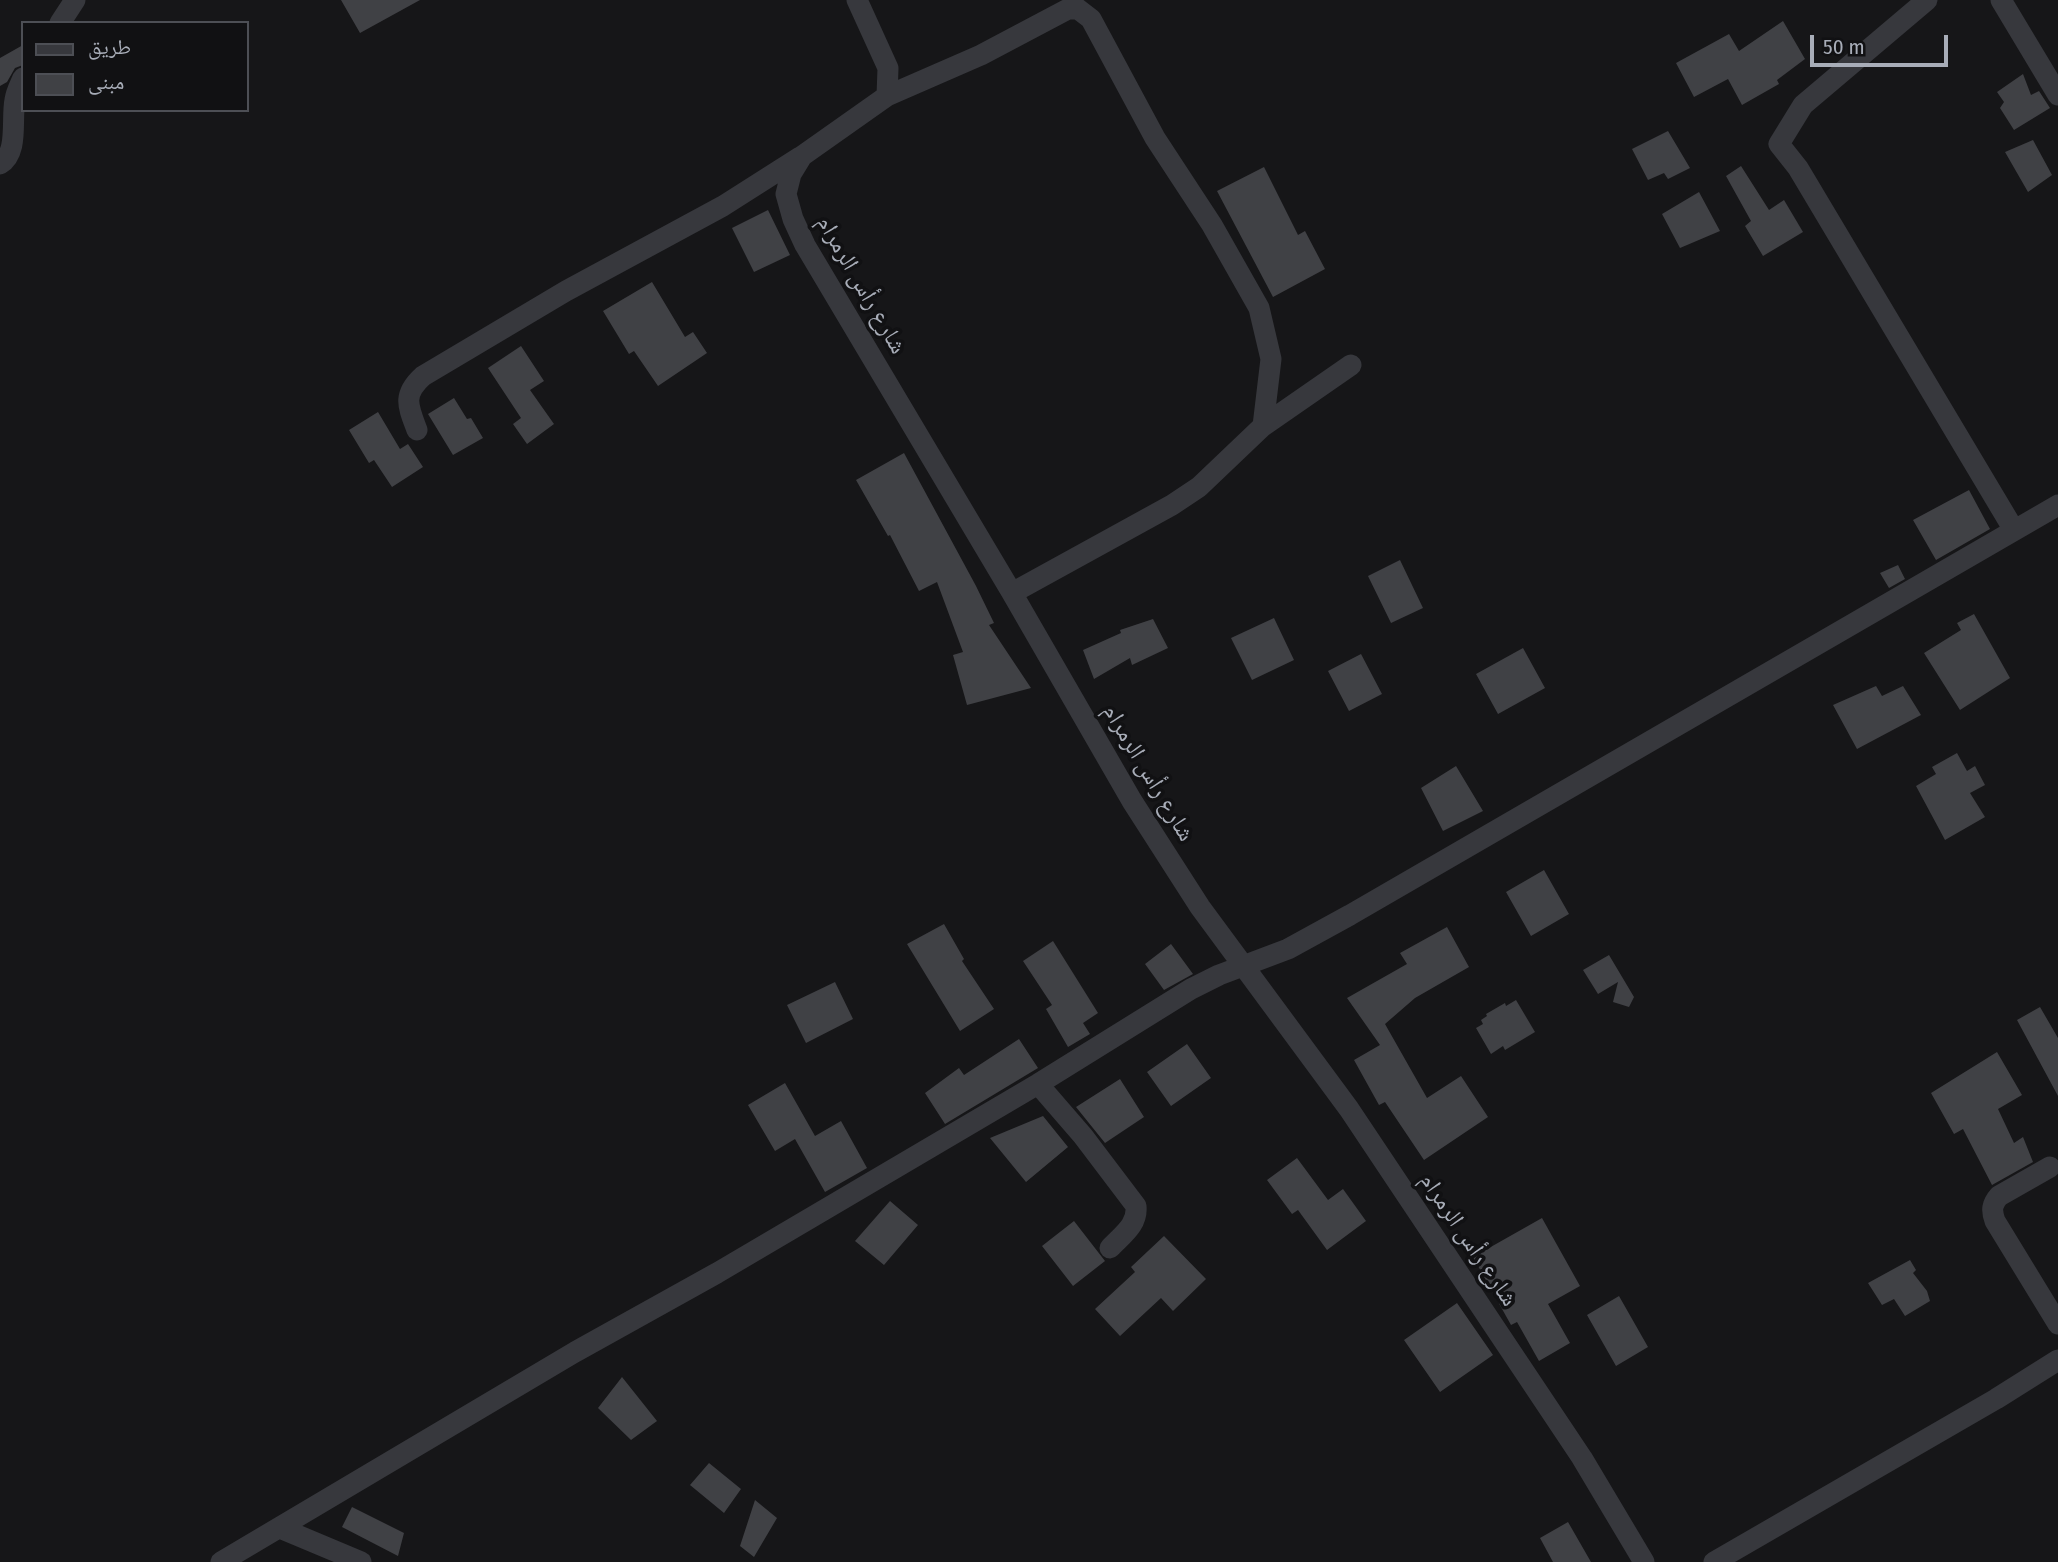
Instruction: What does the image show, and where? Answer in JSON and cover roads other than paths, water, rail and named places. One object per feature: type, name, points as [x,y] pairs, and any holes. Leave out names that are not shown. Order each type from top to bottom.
[{"type":"street","points":[[61,21],[75,0]]},
{"type":"street","points":[[857,0],[888,68],[887,96]]},
{"type":"street","points":[[1927,0],[1803,105],[1779,144],[1798,167],[2014,530]]},
{"type":"street","points":[[2001,0],[2058,95]]},
{"type":"street","points":[[417,430],[409,409],[408,396],[411,386],[423,376],[566,291],[723,206],[802,156],[887,96],[981,55],[1068,9],[1078,9],[1091,19],[1155,138],[1212,225],[1259,308],[1271,359],[1263,426]]},
{"type":"street","points":[[0,164],[6,161],[11,150],[15,99],[21,83]]},
{"type":"street","name":"شارع رأس الرمرام","points":[[802,156],[791,174],[786,194],[793,219],[805,245],[1132,801],[1200,907],[1349,1109],[1582,1458],[1644,1562]]},
{"type":"street","points":[[1012,593],[1172,505],[1199,487],[1263,426],[1351,365]]},
{"type":"street","points":[[221,1562],[575,1352],[717,1273],[1038,1084],[1191,989],[1287,949],[1350,915],[2058,505]]},
{"type":"street","points":[[1038,1084],[1083,1136],[1136,1206],[1137,1216],[1133,1224],[1110,1248]]},
{"type":"street","points":[[2050,1167],[1999,1196],[1993,1202],[1992,1212],[2058,1324]]},
{"type":"street","points":[[1714,1562],[1996,1399],[2058,1360]]},
{"type":"street","points":[[280,1528],[361,1562]]}]
